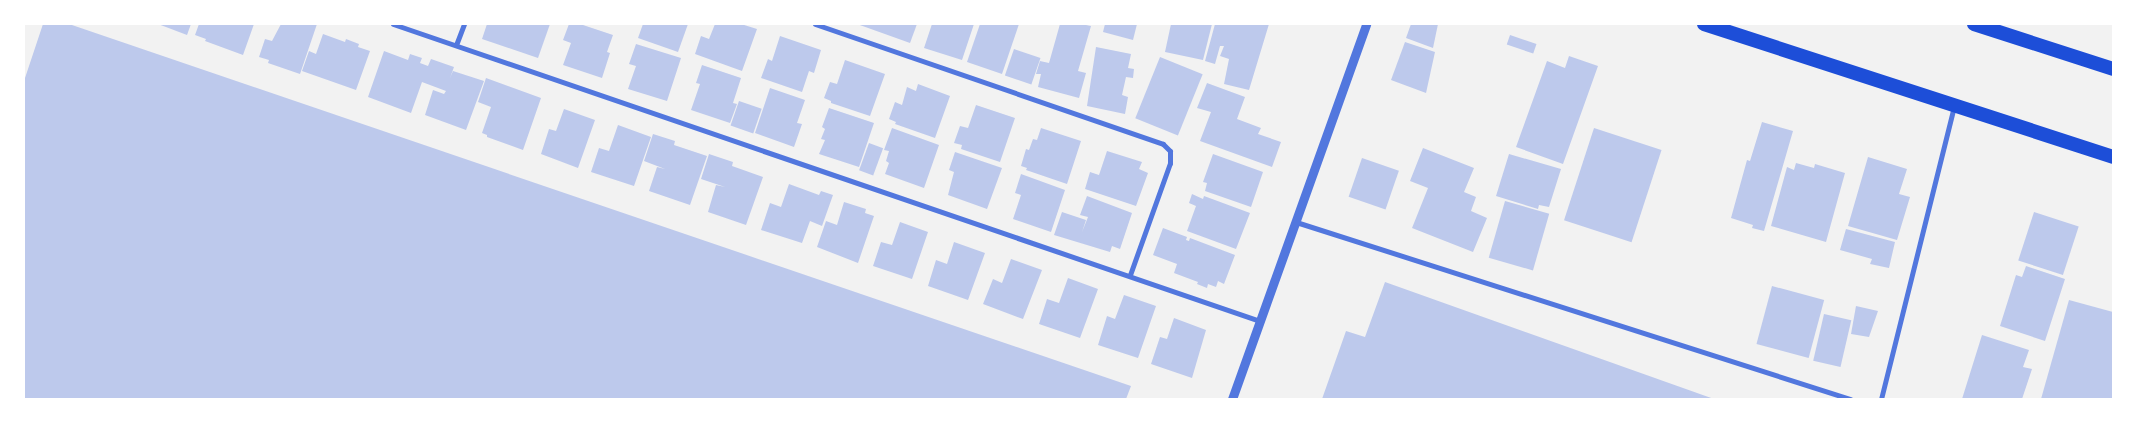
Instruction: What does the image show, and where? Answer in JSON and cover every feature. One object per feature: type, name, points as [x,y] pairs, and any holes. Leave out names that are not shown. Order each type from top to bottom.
[{"type":"highway","points":[[1704,24],[2113,157]]},
{"type":"highway","points":[[1974,24],[2113,69]]},
{"type":"street","points":[[393,24],[1261,321]]},
{"type":"street","points":[[456,45],[464,24]]},
{"type":"street","points":[[815,24],[1163,144],[1170,151],[1170,163],[1130,275]]},
{"type":"street","points":[[1232,399],[1366,24]]},
{"type":"street","points":[[1881,399],[1954,106]]},
{"type":"street","points":[[1296,222],[1850,399]]},
{"type":"building","points":[[43,24],[69,24],[1131,386],[1126,399],[24,399],[24,81]]},
{"type":"building","points":[[158,24],[191,24],[187,35]]},
{"type":"building","points":[[199,24],[254,24],[243,55],[205,41],[206,39],[195,35]]},
{"type":"building","points":[[281,24],[317,24],[300,74],[268,63],[269,60],[259,57],[265,39],[272,41]]},
{"type":"building","points":[[487,24],[550,24],[538,58],[482,39]]},
{"type":"building","points":[[569,24],[580,24],[613,35],[607,52],[610,53],[602,78],[563,65],[571,43],[563,40]]},
{"type":"building","points":[[643,24],[688,24],[678,52],[638,38]]},
{"type":"building","points":[[715,24],[741,24],[757,29],[742,71],[695,54],[701,36],[709,39]]},
{"type":"building","points":[[857,24],[917,24],[910,43]]},
{"type":"building","points":[[932,24],[974,24],[962,60],[924,48]]},
{"type":"building","points":[[980,24],[1019,24],[1002,74],[967,62]]},
{"type":"building","points":[[1060,24],[1091,26],[1078,71],[1086,73],[1079,98],[1038,87],[1041,74],[1036,74],[1040,61],[1049,63]]},
{"type":"building","points":[[1105,24],[1137,24],[1133,40],[1103,32]]},
{"type":"building","points":[[1171,24],[1212,24],[1203,60],[1165,52]]},
{"type":"building","points":[[1215,24],[1269,24],[1249,90],[1224,84],[1229,59],[1220,56],[1224,46],[1220,46],[1215,64],[1205,61]]},
{"type":"building","points":[[1411,24],[1438,24],[1433,48],[1406,38]]},
{"type":"building","points":[[323,34],[345,42],[346,39],[359,44],[358,47],[370,51],[356,90],[302,71],[309,51],[316,54]]},
{"type":"building","points":[[1510,35],[1536,44],[1533,54],[1507,44]]},
{"type":"building","points":[[780,36],[821,50],[814,73],[809,71],[802,92],[761,78],[768,59],[772,61]]},
{"type":"building","points":[[1405,42],[1435,52],[1426,93],[1391,80]]},
{"type":"building","points":[[636,44],[681,58],[667,101],[628,89],[636,66],[629,64]]},
{"type":"building","points":[[1096,47],[1131,54],[1128,68],[1134,69],[1133,78],[1126,77],[1122,95],[1128,97],[1125,114],[1087,106]]},
{"type":"building","points":[[1014,49],[1040,58],[1031,85],[1005,75]]},
{"type":"building","points":[[384,51],[408,60],[410,54],[422,58],[420,63],[428,66],[431,59],[454,67],[450,78],[453,71],[484,81],[466,130],[425,115],[433,90],[444,94],[446,91],[422,82],[411,113],[368,97]]},
{"type":"building","points":[[1569,56],[1598,66],[1563,164],[1516,147],[1547,61],[1565,68]]},
{"type":"building","points":[[1160,57],[1203,74],[1178,135],[1135,118]]},
{"type":"building","points":[[845,60],[885,74],[870,116],[831,103],[831,101],[824,98],[830,82],[837,84]]},
{"type":"building","points":[[702,65],[741,78],[733,103],[737,104],[730,123],[691,110],[700,84],[696,83]]},
{"type":"building","points":[[486,78],[541,98],[523,150],[487,137],[487,135],[482,133],[491,107],[478,102]]},
{"type":"building","points":[[1207,83],[1245,97],[1237,119],[1261,128],[1258,134],[1281,142],[1272,167],[1200,141],[1211,112],[1197,108]]},
{"type":"building","points":[[918,84],[950,96],[935,138],[895,124],[896,122],[889,119],[895,102],[902,105],[907,87],[916,91]]},
{"type":"building","points":[[770,88],[805,100],[797,123],[802,124],[794,147],[755,133]]},
{"type":"building","points":[[739,101],[762,109],[753,133],[731,126]]},
{"type":"building","points":[[976,105],[1015,118],[1000,162],[961,149],[962,145],[954,143],[960,126],[968,128]]},
{"type":"building","points":[[829,108],[874,123],[859,167],[819,154],[825,140],[821,139],[825,129],[822,127]]},
{"type":"building","points":[[564,109],[595,120],[578,168],[541,154],[549,129],[556,131]]},
{"type":"building","points":[[1762,122],[1793,131],[1764,231],[1752,228],[1753,225],[1731,218],[1747,160],[1750,161]]},
{"type":"building","points":[[618,125],[651,137],[634,186],[591,172],[599,148],[609,151]]},
{"type":"building","points":[[892,128],[939,145],[924,188],[885,174],[889,163],[886,161],[889,151],[884,150]]},
{"type":"building","points":[[1041,128],[1081,141],[1067,184],[1026,170],[1027,168],[1021,166],[1026,149],[1029,150],[1033,139],[1037,140]]},
{"type":"building","points":[[1594,128],[1662,150],[1632,242],[1564,220]]},
{"type":"building","points":[[653,134],[675,141],[674,145],[707,156],[690,205],[649,191],[657,167],[665,169],[644,161]]},
{"type":"building","points":[[869,143],[883,148],[873,175],[859,170]]},
{"type":"building","points":[[1423,148],[1474,168],[1464,192],[1476,197],[1471,211],[1487,218],[1473,252],[1412,228],[1428,188],[1410,181]]},
{"type":"building","points":[[1107,151],[1142,162],[1139,169],[1148,173],[1136,206],[1085,189],[1090,172],[1099,175]]},
{"type":"building","points":[[955,152],[1002,168],[987,209],[948,195],[954,172],[949,170]]},
{"type":"building","points":[[709,154],[733,162],[732,166],[763,177],[746,225],[708,212],[716,185],[725,187],[701,179]]},
{"type":"building","points":[[1213,154],[1263,172],[1251,207],[1205,191],[1207,183],[1203,182]]},
{"type":"building","points":[[1509,154],[1561,169],[1549,207],[1539,205],[1538,209],[1496,196]]},
{"type":"building","points":[[1868,157],[1907,169],[1899,194],[1910,197],[1897,240],[1848,226]]},
{"type":"building","points":[[1362,158],[1399,171],[1386,209],[1349,197]]},
{"type":"building","points":[[1796,163],[1814,168],[1815,164],[1845,173],[1826,242],[1771,226],[1787,167],[1794,170]]},
{"type":"building","points":[[1021,174],[1065,190],[1051,232],[1013,219],[1021,195],[1015,193]]},
{"type":"building","points":[[789,184],[819,195],[821,191],[833,195],[822,226],[810,221],[802,243],[761,230],[770,203],[781,207]]},
{"type":"building","points":[[1192,194],[1203,199],[1204,196],[1250,213],[1236,249],[1187,231],[1196,206],[1189,203]]},
{"type":"building","points":[[1087,196],[1132,213],[1120,249],[1112,246],[1110,252],[1054,235],[1062,212],[1086,220],[1082,232],[1088,217],[1080,215]]},
{"type":"building","points":[[1505,201],[1549,214],[1533,270],[1489,258]]},
{"type":"building","points":[[844,202],[866,209],[865,213],[874,216],[858,263],[817,247],[826,221],[837,225]]},
{"type":"building","points":[[2034,212],[2079,227],[2063,275],[2018,261]]},
{"type":"building","points":[[900,222],[928,232],[912,279],[873,266],[881,242],[892,245]]},
{"type":"building","points":[[1163,228],[1187,237],[1186,240],[1189,241],[1190,238],[1235,255],[1224,284],[1218,281],[1216,287],[1208,284],[1207,288],[1197,284],[1198,282],[1174,273],[1177,264],[1153,255]]},
{"type":"building","points":[[1846,229],[1895,242],[1889,268],[1870,264],[1872,259],[1840,250]]},
{"type":"building","points":[[954,242],[985,253],[968,300],[928,286],[936,260],[947,264]]},
{"type":"building","points":[[1011,259],[1042,270],[1023,319],[983,304],[993,279],[1002,283]]},
{"type":"building","points":[[2026,266],[2065,279],[2045,341],[2000,326],[2016,275],[2022,277]]},
{"type":"building","points":[[1068,278],[1098,289],[1080,338],[1039,324],[1047,299],[1059,303]]},
{"type":"building","points":[[1385,282],[1714,399],[1322,399],[1346,331],[1365,337]]},
{"type":"building","points":[[1772,286],[1824,300],[1809,358],[1756,344]]},
{"type":"building","points":[[1124,295],[1156,306],[1138,358],[1098,345],[1107,316],[1115,319]]},
{"type":"building","points":[[2069,300],[2113,312],[2113,399],[2041,399]]},
{"type":"building","points":[[1856,306],[1878,311],[1869,337],[1851,334]]},
{"type":"building","points":[[1824,314],[1851,320],[1840,367],[1813,361]]},
{"type":"building","points":[[1174,318],[1206,330],[1192,378],[1151,364],[1160,337],[1167,339]]},
{"type":"building","points":[[1982,335],[2029,350],[2023,367],[2032,369],[2022,399],[1962,399]]}]
